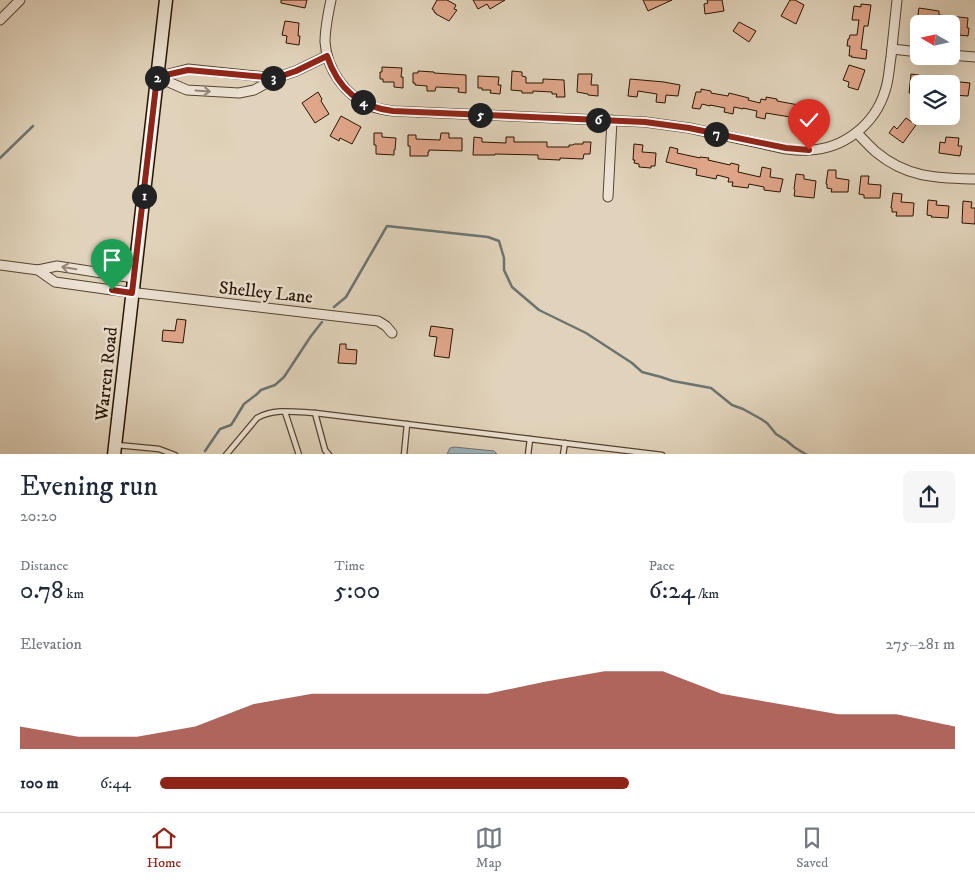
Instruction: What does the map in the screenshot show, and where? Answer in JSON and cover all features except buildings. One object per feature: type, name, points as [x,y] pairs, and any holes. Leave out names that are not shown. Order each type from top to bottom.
[{"type":"street","points":[[0,20],[20,0]]},
{"type":"street","name":"Warren Road","points":[[115,450],[166,0]]},
{"type":"street","points":[[331,0],[325,31],[325,44],[327,56],[335,74],[346,89],[362,102],[381,109],[645,122],[800,150],[818,150],[845,141],[857,133],[872,118],[883,98],[888,82],[897,0]]},
{"type":"street","points":[[892,49],[910,51]]},
{"type":"street","points":[[157,77],[187,90],[239,93],[254,90],[276,78],[327,56]]},
{"type":"street","points":[[960,56],[975,57]]},
{"type":"street","points":[[157,77],[188,70],[276,78]]},
{"type":"street","points":[[608,197],[612,120]]},
{"type":"street","points":[[857,133],[876,152],[905,170],[930,177],[975,179]]},
{"type":"street","points":[[0,265],[38,270],[57,266],[134,278]]},
{"type":"street","name":"Shelley Lane","points":[[38,270],[55,282],[132,293],[378,321],[392,333]]},
{"type":"lane","points":[[226,454],[257,418],[275,412],[315,413],[662,454]]},
{"type":"lane","points":[[285,412],[299,454]]},
{"type":"lane","points":[[315,413],[325,450],[329,454]]},
{"type":"lane","points":[[404,454],[408,424]]},
{"type":"lane","points":[[528,454],[530,439]]},
{"type":"lane","points":[[563,454],[565,443]]},
{"type":"lane","points":[[115,450],[159,449],[175,454]]},
{"type":"water","points":[[450,448],[494,451],[497,454],[447,454]]},
{"type":"waterway","points":[[0,158],[33,126]]},
{"type":"waterway","points":[[334,307],[346,297],[387,226],[488,237],[499,241],[504,258],[504,270],[512,287],[539,310],[586,333],[632,363],[642,372],[673,381],[711,388],[732,405],[767,423],[776,434],[805,454]]},
{"type":"waterway","points":[[205,451],[220,429],[231,425],[244,404],[261,390],[275,385],[284,377],[322,322]]},
{"type":"route","points":[[112,290],[132,293],[157,77],[188,70],[276,78],[327,56],[330,66],[346,89],[362,102],[381,109],[645,122],[689,128],[786,148],[809,150]]}]
